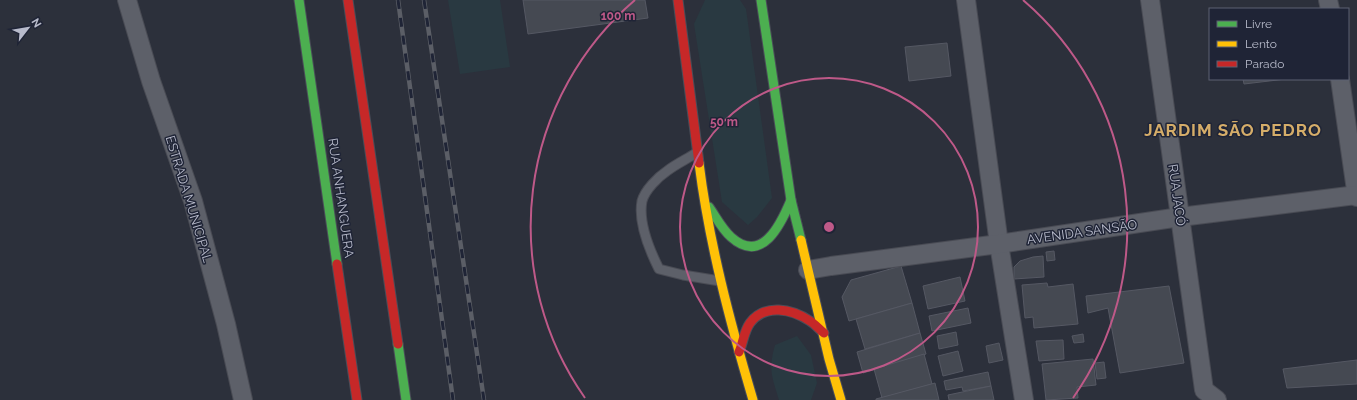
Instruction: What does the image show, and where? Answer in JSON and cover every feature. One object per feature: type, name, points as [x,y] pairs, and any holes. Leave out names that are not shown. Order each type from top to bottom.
[{"type":"main road","name":"RUA ANHANGUERA","points":[[299,0],[357,400]]},
{"type":"main road","points":[[348,0],[406,400]]},
{"type":"main road","points":[[678,0],[703,197],[721,281],[753,400]]},
{"type":"main road","points":[[761,0],[791,200],[829,359],[841,400]]},
{"type":"main road","points":[[703,197],[724,228],[736,241],[751,248],[764,245],[769,240],[782,220],[791,200]]},
{"type":"main road","points":[[739,352],[750,323],[758,315],[769,310],[794,312],[808,319],[824,333]]},
{"type":"street","name":"ESTRADA MUNICIPAL","points":[[127,0],[151,81],[193,201],[226,324],[243,400]]},
{"type":"street","points":[[966,0],[999,244],[1024,400]]},
{"type":"street","name":"RUA JACÓ","points":[[1150,0],[1180,217],[1211,395]]},
{"type":"street","points":[[1340,80],[1357,195]]},
{"type":"street","name":"AVENIDA SANSÃO","points":[[808,270],[999,244],[1180,217],[1357,195]]},
{"type":"lane","points":[[697,153],[667,171],[650,188],[642,200],[642,214],[645,232],[652,254],[659,269],[683,275],[721,281]]},
{"type":"shaded area","points":[[448,0],[500,0],[510,67],[460,74]]},
{"type":"shaded area","points":[[705,0],[740,0],[746,9],[772,198],[757,217],[748,225],[722,202],[694,24]]},
{"type":"shaded area","points":[[797,336],[811,355],[817,383],[811,400],[779,400],[774,385],[771,367],[775,345]]},
{"type":"building","points":[[523,0],[645,0],[648,18],[528,34]]},
{"type":"building","points":[[947,43],[951,76],[909,81],[905,47]]},
{"type":"building","points":[[1243,80],[1278,80],[1244,84]]},
{"type":"building","points":[[1054,251],[1055,260],[1047,261],[1046,252]]},
{"type":"building","points":[[1043,256],[1044,277],[1014,279],[1014,267],[1020,261]]},
{"type":"building","points":[[901,266],[912,303],[849,321],[842,297],[851,280]]},
{"type":"building","points":[[960,277],[965,301],[928,309],[923,286]]},
{"type":"building","points":[[1047,283],[1048,287],[1073,284],[1078,324],[1034,328],[1033,317],[1025,318],[1022,285]]},
{"type":"building","points":[[1169,286],[1184,363],[1120,373],[1108,308],[1088,313],[1086,296]]},
{"type":"building","points":[[912,303],[920,333],[865,349],[856,319]]},
{"type":"building","points":[[968,308],[971,323],[932,331],[929,316]]},
{"type":"building","points":[[956,332],[958,345],[939,349],[937,336]]},
{"type":"building","points":[[920,333],[926,354],[863,373],[857,352]]},
{"type":"building","points":[[1083,334],[1084,342],[1074,343],[1072,336]]},
{"type":"building","points":[[1063,340],[1064,359],[1039,361],[1036,341]]},
{"type":"building","points":[[999,343],[1003,360],[989,363],[986,346]]},
{"type":"building","points":[[958,351],[963,371],[943,376],[938,356]]},
{"type":"building","points":[[924,354],[932,384],[882,398],[874,369]]},
{"type":"building","points":[[1093,359],[1096,385],[1077,387],[1078,398],[1046,400],[1042,364]]},
{"type":"building","points":[[1357,360],[1357,384],[1287,388],[1283,369]]},
{"type":"building","points":[[1104,362],[1106,378],[1097,379],[1095,363]]},
{"type":"building","points":[[988,372],[991,386],[963,391],[962,387],[946,390],[944,381]]},
{"type":"building","points":[[935,383],[939,400],[876,400],[876,399]]},
{"type":"building","points":[[991,386],[994,400],[949,400],[948,395]]},
{"type":"railway","points":[[398,0],[453,400]]},
{"type":"railway","points":[[424,0],[484,400]]},
{"type":"traffic: fast","points":[[299,0],[337,264]]},
{"type":"traffic: fast","points":[[761,0],[791,200],[801,240]]},
{"type":"traffic: fast","points":[[709,207],[722,227],[731,237],[742,244],[752,246],[761,244],[776,230],[791,200]]},
{"type":"traffic: fast","points":[[398,344],[406,400]]},
{"type":"traffic: slow","points":[[699,163],[714,253],[736,341],[753,400]]},
{"type":"traffic: slow","points":[[801,240],[829,359],[841,400]]},
{"type":"traffic: jam","points":[[348,0],[398,344]]},
{"type":"traffic: jam","points":[[678,0],[699,163]]},
{"type":"traffic: jam","points":[[337,264],[357,400]]},
{"type":"traffic: jam","points":[[739,352],[746,330],[750,323],[756,317],[771,310],[795,313],[812,322],[824,333]]},
{"type":"district","name":"JARDIM SÃO PEDRO","points":[[1233,130]]}]
